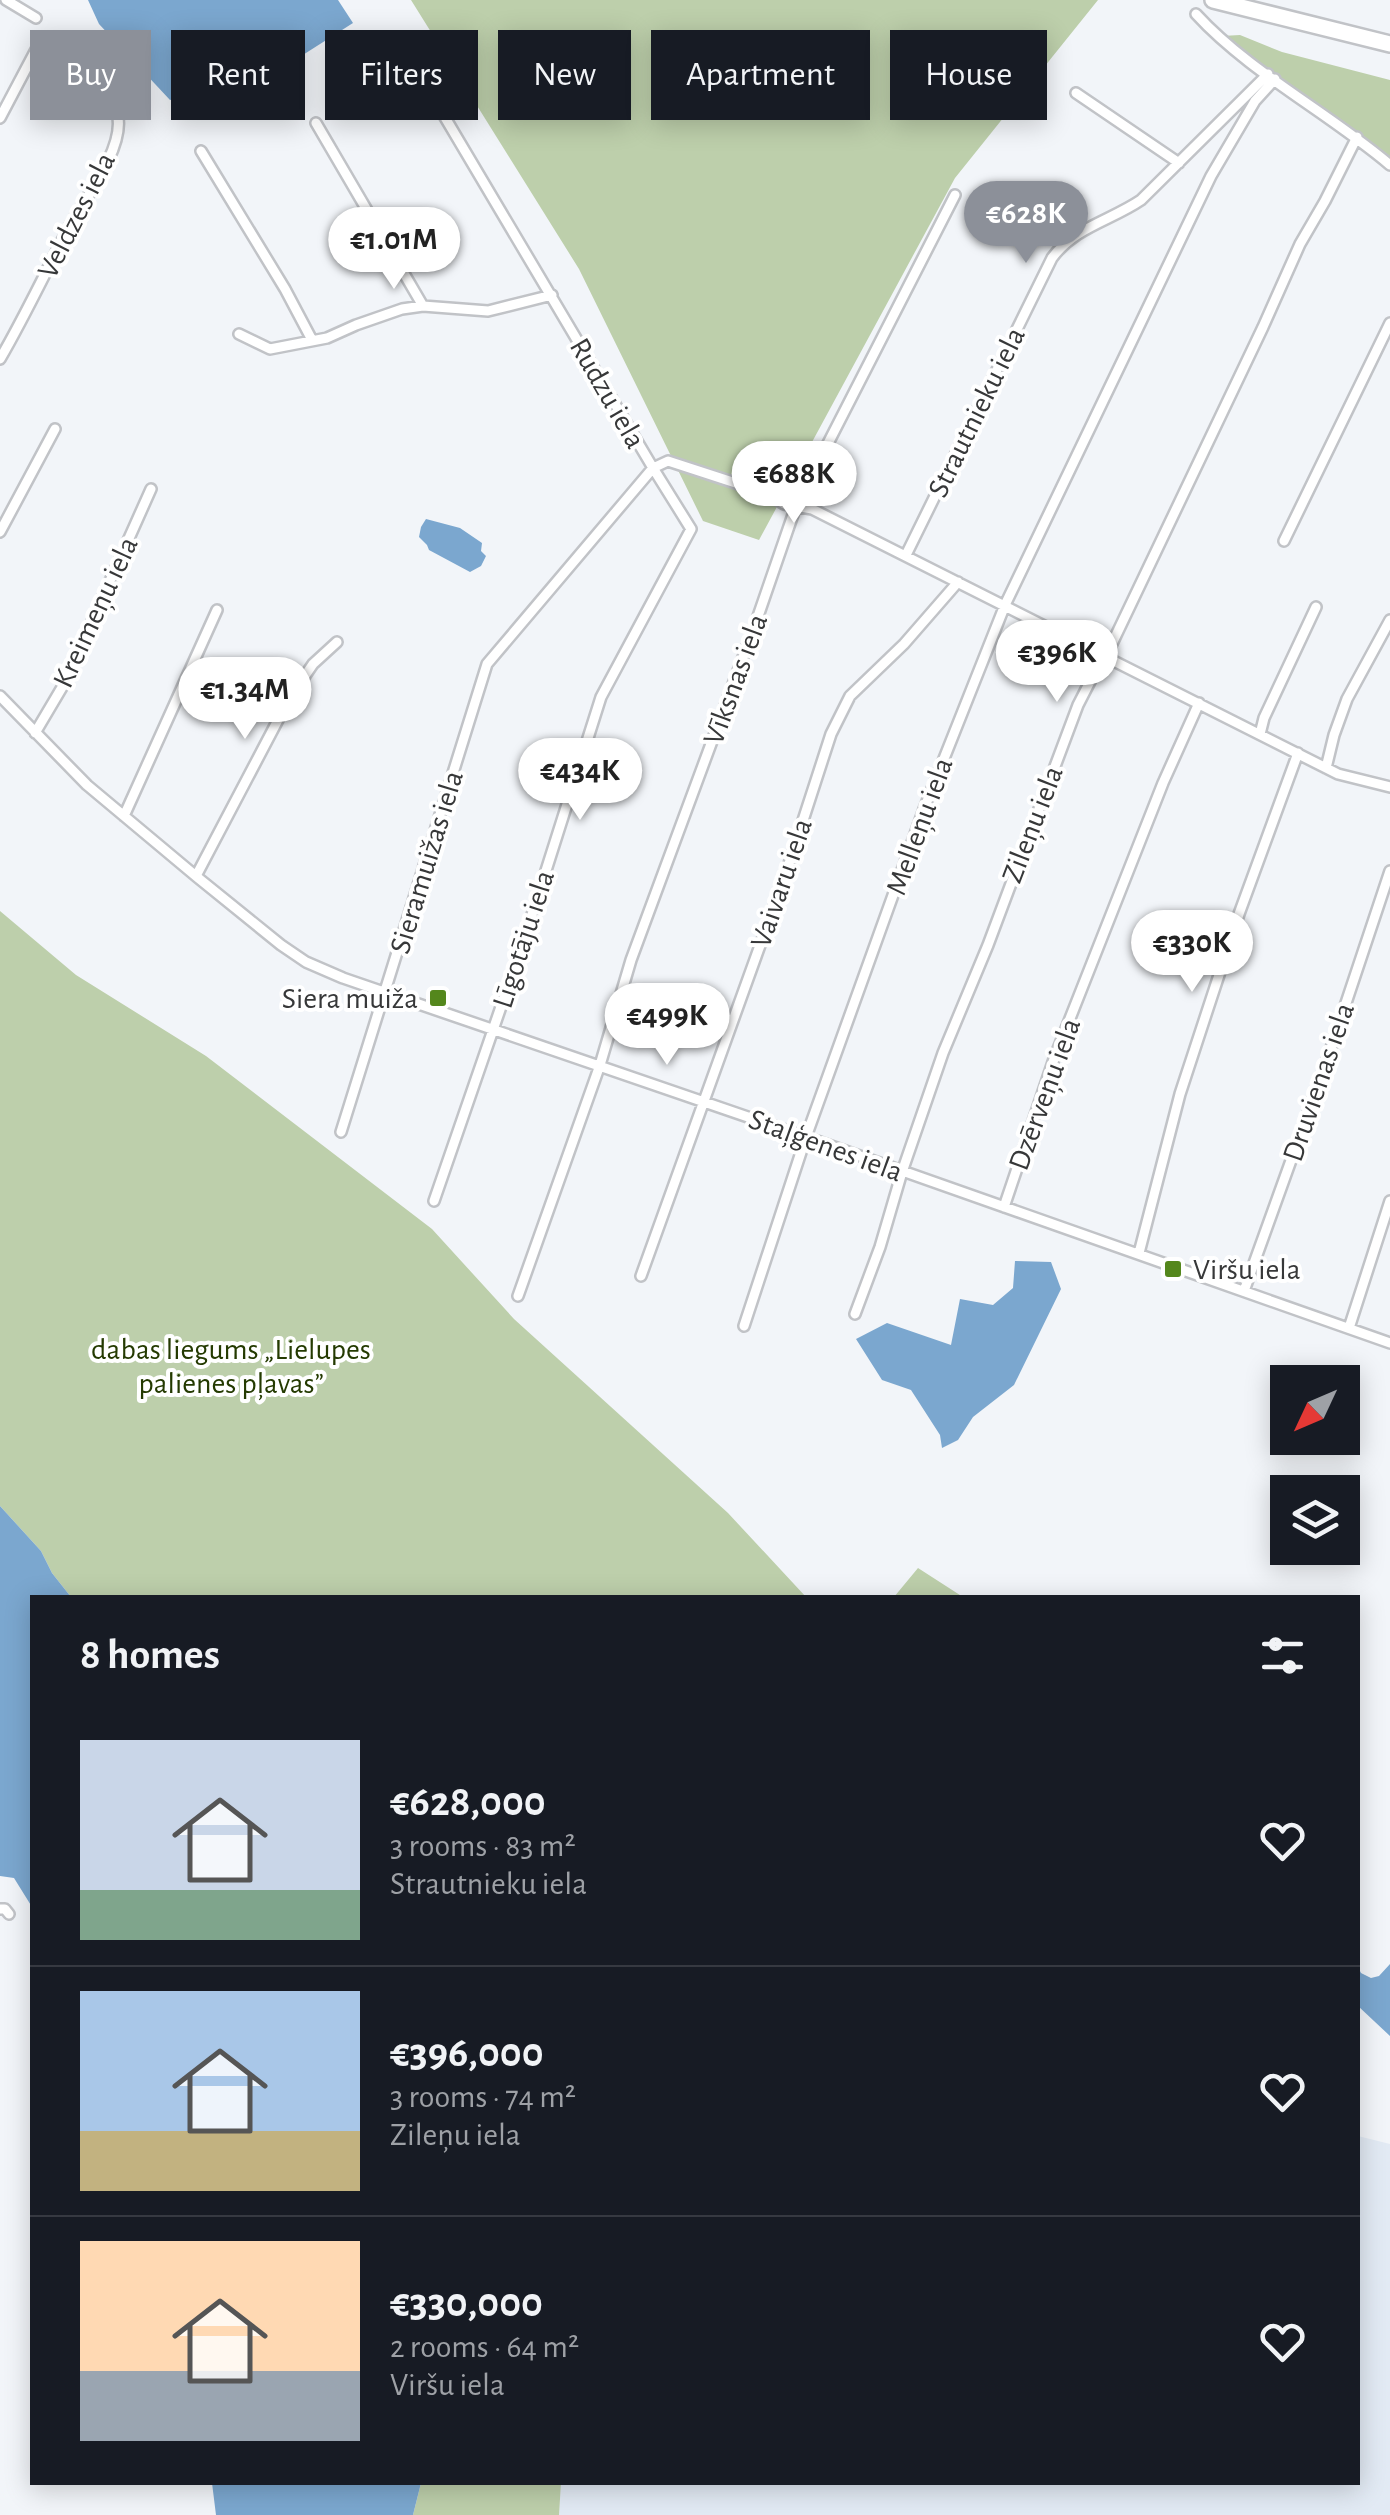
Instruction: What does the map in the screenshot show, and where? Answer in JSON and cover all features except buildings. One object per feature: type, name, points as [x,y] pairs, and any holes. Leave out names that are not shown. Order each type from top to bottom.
[{"type":"highway","points":[[1214,0],[1390,44]]},
{"type":"street","points":[[6,0],[36,18]]},
{"type":"street","points":[[1196,14],[1227,44],[1390,165]]},
{"type":"street","name":"Veldzes iela","points":[[0,118],[38,44],[62,50],[98,77],[118,116],[112,152],[0,358]]},
{"type":"street","name":"Strautnieku iela","points":[[906,556],[1052,258],[1064,242],[1141,200],[1271,77]]},
{"type":"street","name":"Melleņu iela","points":[[744,1326],[806,1137],[924,809],[1005,606],[1211,176],[1271,77]]},
{"type":"street","points":[[1076,93],[1179,163]]},
{"type":"street","name":"Rudzu iela","points":[[447,120],[653,468],[668,461],[766,493],[784,504],[812,509],[1338,774],[1390,787]]},
{"type":"street","points":[[316,123],[423,306]]},
{"type":"street","name":"Zileņu iela","points":[[856,1314],[942,1052],[988,945],[1078,705],[1105,656],[1300,244],[1326,201],[1356,137]]},
{"type":"street","points":[[201,152],[312,340]]},
{"type":"street","name":"Vīksnas iela","points":[[518,1296],[600,1065],[631,960],[796,506],[955,195]]},
{"type":"street","points":[[239,334],[270,349],[327,338],[384,315],[423,306],[488,312],[552,295]]},
{"type":"street","points":[[1284,542],[1390,322]]},
{"type":"street","points":[[0,532],[55,429]]},
{"type":"street","name":"Sieramuižas iela","points":[[341,1132],[487,664],[653,468]]},
{"type":"street","name":"Līgotāju iela","points":[[434,1200],[494,1028],[600,697],[690,529],[653,468]]},
{"type":"street","name":"Kreimeņu iela","points":[[35,733],[64,684],[151,489]]},
{"type":"street","name":"Vaivaru iela","points":[[641,1276],[785,876],[831,734],[850,696],[904,644],[958,582]]},
{"type":"street","points":[[1260,734],[1316,607]]},
{"type":"street","points":[[124,816],[217,610]]},
{"type":"street","points":[[1326,768],[1346,699],[1390,620]]},
{"type":"street","points":[[196,876],[290,699],[312,664],[337,642]]},
{"type":"street","name":"Staļģenes iela","points":[[0,696],[87,785],[306,962],[1390,1343]]},
{"type":"street","name":"Dzērveņu iela","points":[[1004,1207],[1054,1059],[1163,783],[1199,704]]},
{"type":"street","points":[[1139,1253],[1180,1094],[1239,914],[1298,754]]},
{"type":"street","name":"Druvienas iela","points":[[1244,1292],[1390,871]]},
{"type":"street","points":[[1349,1328],[1390,1202]]},
{"type":"shaded area","points":[[1360,2136],[1390,2144],[1390,2515],[559,2515],[561,2485],[1360,2485]]},
{"type":"green space","points":[[411,0],[1098,0],[1047,63],[1047,30],[890,30],[890,120],[1002,120],[955,178],[759,540],[703,521],[579,269],[478,107],[478,30],[430,30]]},
{"type":"green space","points":[[1240,35],[1282,52],[1390,80],[1390,157],[1222,36]]},
{"type":"green space","name":"dabas liegums „Lielupes palienes pļavas”","points":[[0,911],[76,975],[206,1056],[432,1229],[514,1319],[728,1513],[804,1595],[69,1595],[41,1551],[0,1506]]},
{"type":"green space","points":[[918,1568],[960,1595],[896,1595]]},
{"type":"green space","points":[[420,2485],[561,2485],[559,2515],[413,2515]]},
{"type":"water","points":[[88,0],[338,0],[353,23],[342,30],[325,30],[325,41],[305,54],[305,30],[171,30],[170,100],[151,80],[151,30],[105,30]]},
{"type":"water","points":[[426,519],[460,528],[482,543],[481,551],[486,556],[481,566],[470,572],[429,550],[419,537]]},
{"type":"water","points":[[1015,1261],[1051,1262],[1061,1289],[1014,1385],[973,1417],[958,1440],[942,1448],[940,1435],[911,1390],[882,1380],[856,1339],[887,1323],[951,1345],[960,1299],[993,1305],[1013,1288]]},
{"type":"water","points":[[0,1506],[41,1551],[69,1595],[30,1595],[30,1904],[14,1878],[0,1876]]},
{"type":"water","points":[[1390,1964],[1390,2036],[1360,2008],[1360,1971],[1371,1978],[1379,1976]]},
{"type":"water","points":[[212,2485],[420,2485],[413,2515],[216,2515]]},
{"type":"place","name":"Siera muiža","points":[[438,998]]},
{"type":"place","name":"Viršu iela","points":[[1173,1269]]}]
